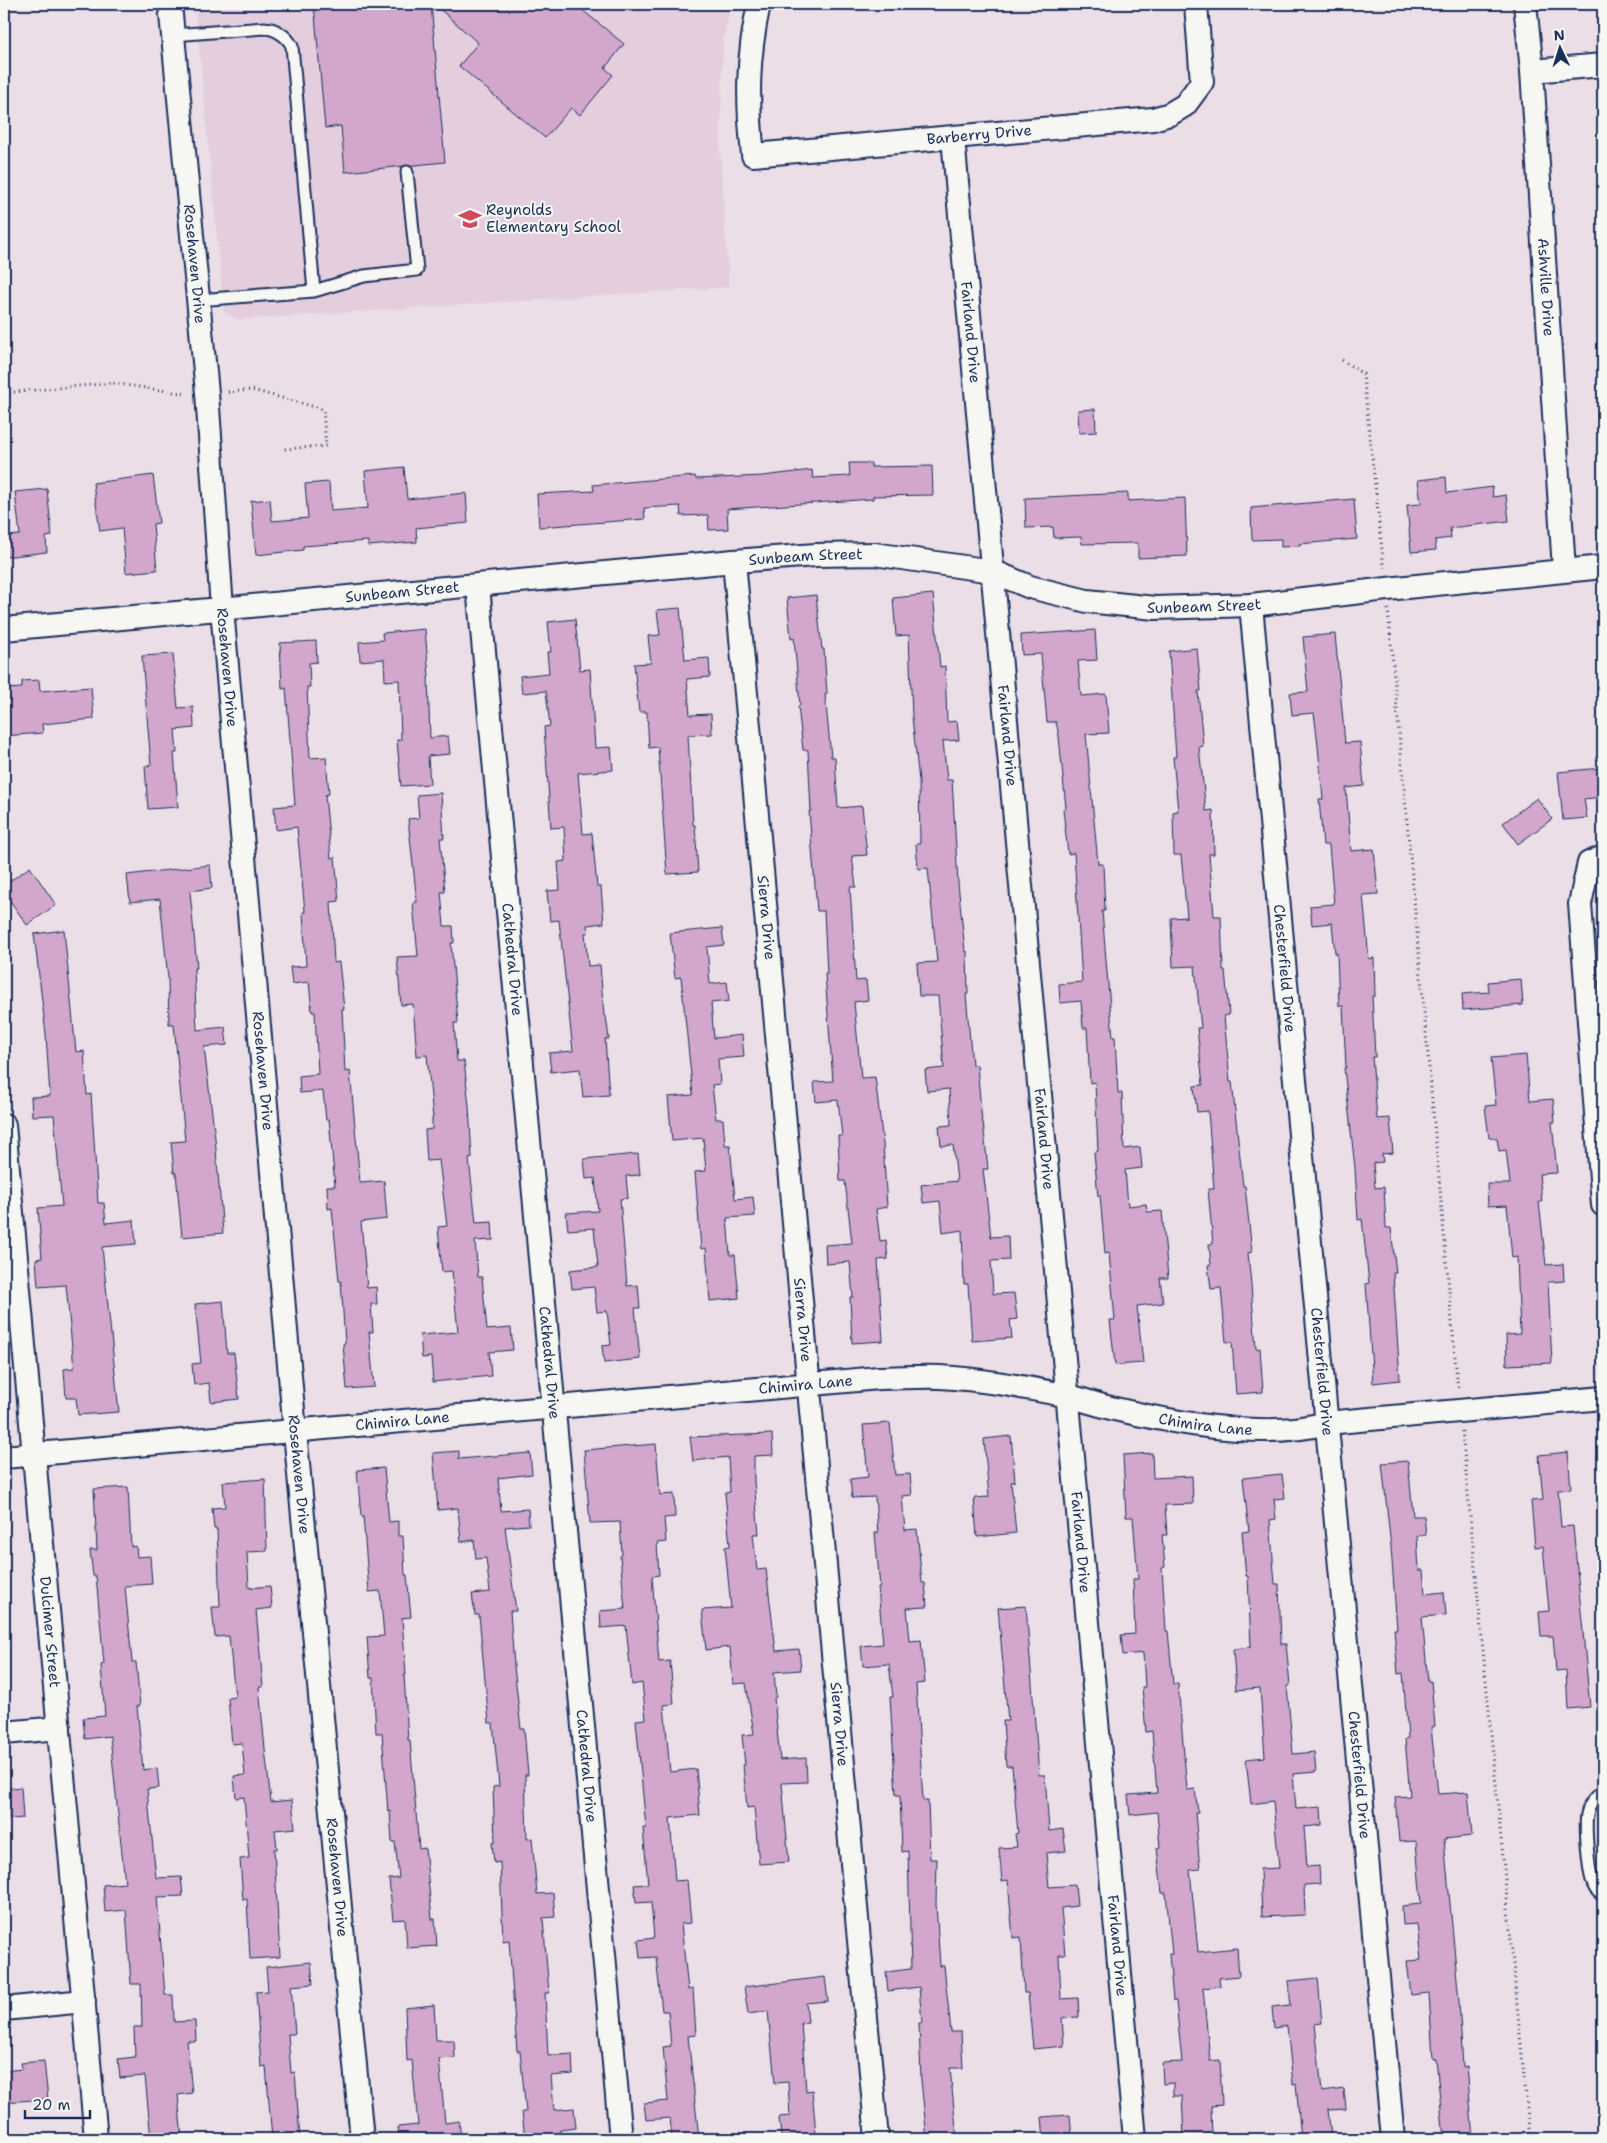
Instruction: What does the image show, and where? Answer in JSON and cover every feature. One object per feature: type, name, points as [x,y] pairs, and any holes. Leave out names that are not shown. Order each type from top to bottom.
[{"type":"street","name":"Rosehaven Drive","points":[[170,4],[207,393],[222,609],[295,1432],[362,2139]]},
{"type":"street","name":"Barberry Drive","points":[[758,4],[752,34],[748,79],[753,155],[1153,119],[1170,114],[1186,105],[1202,82],[1196,4]]},
{"type":"street","name":"Ashville Drive","points":[[1524,4],[1532,71],[1564,570]]},
{"type":"street","points":[[1532,71],[1603,65]]},
{"type":"street","name":"Fairland Drive","points":[[953,138],[1135,2139]]},
{"type":"street","name":"Sunbeam Street","points":[[4,629],[816,555],[874,554],[992,571],[1030,587],[1087,601],[1155,608],[1251,605],[1387,588],[1603,567]]},
{"type":"street","name":"Sierra Drive","points":[[734,561],[877,2139]]},
{"type":"street","name":"Cathedral Drive","points":[[478,586],[622,2139]]},
{"type":"street","name":"Chesterfield Drive","points":[[1251,605],[1393,2139]]},
{"type":"street","points":[[1599,858],[1589,863],[1580,904],[1600,1124],[1603,1205]]},
{"type":"street","name":"Dulcimer Street","points":[[4,1125],[6,1182],[34,1454],[96,2139]]},
{"type":"street","name":"Chimira Lane","points":[[4,1457],[879,1378],[940,1377],[1000,1383],[1066,1396],[1114,1409],[1181,1423],[1237,1429],[1306,1428],[1326,1422],[1460,1412],[1603,1398]]},
{"type":"street","points":[[4,1733],[59,1728]]},
{"type":"street","points":[[4,2009],[84,2001]]},
{"type":"lane","points":[[173,35],[272,28],[289,40],[292,46],[314,291]]},
{"type":"lane","points":[[198,300],[314,291],[364,276],[417,270],[407,172]]},
{"type":"lane","points":[[1603,1792],[1592,1802],[1586,1828],[1591,1877],[1595,1889],[1603,1896]]},
{"type":"path","points":[[1342,360],[1363,374],[1387,588],[1460,1412],[1530,2139]]},
{"type":"shaded area","name":"Reynolds Elementary School","points":[[195,4],[731,4],[723,42],[720,151],[729,287],[237,320],[224,312]]},
{"type":"building","points":[[314,4],[431,4],[445,162],[345,172],[341,126],[325,128]]},
{"type":"building","points":[[434,4],[575,4],[624,44],[605,68],[613,75],[580,115],[571,108],[545,138],[459,66],[478,43]]},
{"type":"building","points":[[1095,409],[1096,432],[1079,433],[1078,410]]},
{"type":"building","points":[[849,463],[871,463],[871,467],[932,466],[933,495],[873,496],[873,499],[727,509],[728,529],[709,530],[708,515],[681,516],[680,506],[644,508],[645,519],[539,527],[537,494],[594,491],[593,485],[695,476],[696,479],[763,476],[812,470],[813,478],[850,476]]},
{"type":"building","points":[[404,467],[407,499],[466,493],[468,523],[416,528],[417,542],[368,546],[368,541],[303,546],[303,550],[256,555],[251,501],[270,499],[272,521],[308,518],[305,484],[329,482],[331,511],[368,508],[365,471]]},
{"type":"building","points":[[153,475],[159,523],[153,524],[157,570],[126,573],[122,528],[100,531],[93,483]]},
{"type":"building","points":[[1446,477],[1447,493],[1492,487],[1493,497],[1506,495],[1509,521],[1450,528],[1451,538],[1435,540],[1436,550],[1411,552],[1407,505],[1421,504],[1418,480]]},
{"type":"building","points":[[47,489],[52,536],[46,537],[47,552],[4,557],[4,536],[20,535],[15,492]]},
{"type":"building","points":[[1128,493],[1128,501],[1185,498],[1187,556],[1138,558],[1138,543],[1082,544],[1081,537],[1054,538],[1053,527],[1026,528],[1025,498]]},
{"type":"building","points":[[1354,499],[1357,539],[1281,547],[1281,539],[1252,540],[1251,508]]},
{"type":"building","points":[[933,594],[940,667],[945,666],[947,722],[957,721],[959,740],[943,741],[947,780],[952,780],[958,883],[965,951],[967,951],[968,994],[966,994],[972,1065],[977,1065],[988,1169],[983,1169],[991,1237],[1008,1236],[1009,1260],[991,1261],[993,1294],[1014,1293],[1017,1319],[1010,1320],[1012,1338],[972,1341],[968,1284],[964,1284],[962,1230],[943,1233],[940,1201],[923,1203],[921,1185],[957,1181],[953,1145],[941,1146],[939,1126],[951,1125],[949,1089],[927,1091],[925,1070],[944,1068],[938,996],[919,996],[917,963],[937,962],[928,868],[918,869],[916,844],[920,843],[919,781],[912,717],[909,635],[896,636],[893,598]]},
{"type":"building","points":[[816,595],[822,649],[824,649],[827,694],[825,694],[831,757],[835,757],[838,808],[862,806],[867,855],[852,856],[856,887],[850,887],[856,981],[866,980],[868,1000],[854,1002],[861,1078],[875,1077],[883,1144],[887,1207],[876,1209],[880,1241],[886,1240],[888,1259],[878,1260],[883,1341],[852,1343],[850,1297],[853,1297],[850,1262],[826,1264],[825,1245],[852,1243],[845,1181],[840,1181],[838,1136],[842,1136],[838,1100],[816,1102],[814,1082],[833,1081],[825,974],[827,974],[824,911],[817,911],[809,811],[811,811],[808,750],[803,750],[794,638],[791,639],[787,598]]},
{"type":"building","points":[[680,608],[685,660],[709,658],[710,677],[687,679],[690,715],[711,714],[712,734],[688,735],[693,825],[695,825],[698,872],[667,874],[658,747],[649,748],[647,712],[639,712],[634,664],[651,663],[648,636],[660,635],[657,610]]},
{"type":"building","points":[[575,619],[580,670],[590,669],[595,748],[611,747],[613,770],[578,773],[583,834],[592,833],[597,887],[601,887],[604,923],[587,925],[588,933],[585,933],[588,966],[600,965],[604,1016],[606,1016],[609,1039],[605,1039],[609,1095],[583,1097],[580,1069],[551,1072],[549,1053],[573,1051],[559,920],[550,921],[547,891],[560,890],[558,862],[566,861],[564,827],[551,828],[544,727],[550,726],[546,691],[522,693],[520,676],[549,673],[547,652],[551,652],[548,622]]},
{"type":"building","points":[[425,629],[429,677],[430,738],[448,736],[450,754],[428,756],[430,784],[401,786],[397,740],[401,740],[399,680],[385,681],[384,659],[360,661],[359,642],[383,640],[382,633]]},
{"type":"building","points":[[1095,630],[1097,660],[1078,661],[1081,696],[1106,694],[1109,733],[1086,734],[1098,864],[1103,864],[1105,911],[1102,911],[1113,1037],[1115,1037],[1118,1093],[1122,1093],[1124,1149],[1140,1147],[1142,1168],[1125,1170],[1128,1206],[1146,1204],[1147,1212],[1162,1211],[1168,1278],[1160,1278],[1163,1303],[1137,1306],[1143,1363],[1115,1365],[1110,1320],[1115,1320],[1109,1253],[1105,1254],[1100,1195],[1098,1196],[1094,1152],[1098,1151],[1095,1082],[1090,1083],[1087,1028],[1083,1028],[1081,1001],[1060,1003],[1059,984],[1082,982],[1074,853],[1068,854],[1063,809],[1066,808],[1059,736],[1056,722],[1047,722],[1041,654],[1022,655],[1021,635]]},
{"type":"building","points":[[1335,634],[1345,743],[1360,742],[1364,786],[1346,788],[1351,851],[1374,849],[1378,894],[1363,895],[1369,959],[1374,958],[1375,996],[1372,996],[1375,1057],[1372,1057],[1377,1119],[1390,1118],[1393,1153],[1382,1154],[1383,1162],[1373,1163],[1375,1188],[1384,1187],[1386,1228],[1391,1228],[1396,1273],[1393,1273],[1400,1380],[1373,1383],[1366,1284],[1369,1283],[1362,1219],[1358,1220],[1355,1168],[1344,1068],[1346,1068],[1343,1006],[1339,1006],[1337,953],[1335,953],[1332,923],[1312,925],[1310,906],[1334,904],[1329,845],[1323,845],[1319,799],[1323,799],[1317,736],[1314,713],[1292,715],[1290,693],[1308,692],[1303,637]]},
{"type":"building","points":[[316,641],[317,662],[309,663],[310,687],[307,687],[310,758],[326,757],[329,794],[325,795],[331,858],[335,857],[339,901],[331,902],[334,963],[339,962],[344,1009],[342,1009],[345,1072],[350,1071],[360,1183],[384,1181],[387,1219],[361,1222],[367,1288],[376,1287],[377,1304],[371,1304],[373,1332],[369,1332],[374,1387],[347,1389],[341,1281],[339,1281],[332,1208],[328,1209],[327,1186],[335,1186],[329,1119],[326,1120],[323,1091],[300,1093],[299,1076],[318,1074],[315,1012],[312,1012],[309,982],[292,984],[290,967],[306,966],[303,912],[305,912],[297,827],[276,830],[274,807],[295,805],[286,688],[282,689],[280,643]]},
{"type":"building","points":[[1197,648],[1201,691],[1198,691],[1203,746],[1199,747],[1206,811],[1213,810],[1214,854],[1209,854],[1214,916],[1221,916],[1223,970],[1225,970],[1229,1015],[1224,1016],[1230,1082],[1232,1082],[1252,1252],[1248,1253],[1256,1349],[1260,1348],[1263,1392],[1236,1394],[1232,1342],[1226,1342],[1221,1288],[1211,1289],[1208,1265],[1211,1264],[1209,1244],[1213,1244],[1208,1189],[1214,1189],[1208,1111],[1197,1112],[1194,1086],[1203,1085],[1197,1028],[1201,1028],[1195,966],[1173,967],[1171,918],[1187,917],[1181,855],[1174,855],[1173,812],[1178,811],[1173,757],[1176,757],[1169,651]]},
{"type":"building","points":[[173,654],[178,708],[193,707],[194,728],[175,730],[177,753],[174,753],[178,807],[148,809],[145,766],[151,765],[142,656]]},
{"type":"building","points":[[39,680],[40,691],[91,687],[94,719],[42,724],[43,733],[4,736],[4,689],[22,688],[22,681]]},
{"type":"building","points":[[1601,768],[1603,797],[1584,799],[1587,818],[1563,820],[1558,772]]},
{"type":"building","points":[[441,793],[444,838],[440,838],[445,892],[441,892],[444,926],[453,926],[454,943],[451,943],[458,1023],[454,1023],[457,1061],[464,1061],[469,1106],[472,1158],[469,1159],[476,1223],[492,1222],[493,1240],[475,1241],[478,1277],[482,1277],[487,1330],[511,1328],[513,1350],[489,1352],[491,1376],[433,1382],[431,1357],[422,1358],[420,1335],[458,1332],[452,1271],[442,1272],[438,1227],[447,1226],[439,1160],[427,1161],[425,1130],[432,1129],[433,1118],[427,1055],[417,1056],[413,1004],[401,1005],[397,957],[418,956],[413,903],[417,902],[408,819],[419,818],[417,795]]},
{"type":"building","points":[[1537,798],[1552,819],[1518,844],[1503,823]]},
{"type":"building","points":[[210,865],[212,888],[190,891],[197,968],[194,968],[197,1030],[225,1027],[227,1045],[204,1047],[215,1138],[223,1233],[182,1237],[171,1142],[185,1141],[174,1024],[169,1024],[168,979],[160,899],[130,902],[127,875]]},
{"type":"building","points":[[30,867],[56,905],[27,925],[4,892],[4,885]]},
{"type":"building","points":[[722,928],[724,945],[707,947],[710,984],[727,982],[729,1001],[711,1003],[714,1038],[742,1035],[744,1057],[718,1059],[720,1084],[712,1085],[716,1119],[723,1119],[725,1145],[730,1145],[735,1199],[753,1197],[755,1216],[727,1218],[730,1255],[735,1255],[739,1298],[710,1301],[706,1248],[701,1249],[695,1172],[706,1171],[703,1138],[672,1141],[668,1097],[693,1095],[681,977],[675,978],[670,933]]},
{"type":"building","points":[[64,930],[76,1052],[84,1051],[87,1095],[91,1094],[98,1203],[104,1203],[106,1223],[134,1220],[136,1244],[102,1247],[119,1412],[78,1415],[76,1398],[66,1398],[64,1369],[74,1368],[66,1285],[38,1287],[36,1259],[42,1258],[38,1208],[62,1206],[54,1115],[32,1116],[31,1097],[50,1096],[46,1034],[34,934]]},
{"type":"building","points":[[1521,979],[1523,1005],[1463,1010],[1462,994],[1489,992],[1488,982]]},
{"type":"building","points":[[1526,1055],[1530,1101],[1553,1099],[1555,1122],[1552,1122],[1557,1173],[1539,1174],[1542,1202],[1539,1202],[1546,1265],[1563,1264],[1564,1281],[1548,1282],[1552,1363],[1507,1365],[1506,1335],[1520,1334],[1517,1257],[1512,1258],[1507,1205],[1488,1206],[1487,1184],[1510,1184],[1506,1150],[1499,1151],[1497,1138],[1489,1138],[1485,1106],[1496,1105],[1491,1058]]},
{"type":"building","points":[[638,1154],[640,1175],[626,1176],[628,1198],[620,1199],[627,1286],[638,1285],[640,1308],[635,1308],[640,1359],[604,1363],[602,1346],[611,1345],[607,1311],[597,1312],[594,1287],[572,1289],[570,1270],[598,1267],[594,1228],[568,1230],[566,1213],[598,1211],[595,1178],[586,1179],[584,1159]]},
{"type":"building","points":[[223,1301],[227,1353],[234,1353],[239,1399],[211,1402],[209,1383],[194,1385],[192,1364],[201,1363],[195,1304]]},
{"type":"building","points":[[890,1423],[895,1475],[910,1474],[912,1495],[902,1496],[905,1530],[917,1529],[922,1583],[925,1583],[927,1607],[907,1608],[910,1641],[921,1640],[925,1683],[916,1684],[923,1801],[928,1801],[930,1859],[937,1859],[936,1904],[940,1966],[944,1966],[951,2032],[961,2032],[963,2068],[950,2068],[957,2139],[927,2139],[921,2080],[919,2023],[922,2023],[919,1987],[888,1991],[886,1972],[911,1969],[908,1851],[902,1852],[900,1795],[896,1795],[890,1697],[893,1697],[889,1664],[863,1666],[861,1646],[883,1644],[875,1533],[878,1533],[875,1497],[852,1498],[850,1479],[868,1477],[863,1425]]},
{"type":"building","points":[[772,1434],[773,1455],[754,1456],[754,1481],[759,1534],[753,1534],[757,1570],[766,1569],[776,1651],[799,1649],[801,1670],[774,1672],[776,1697],[774,1698],[780,1760],[806,1758],[807,1782],[782,1783],[789,1862],[759,1864],[754,1807],[747,1808],[743,1765],[745,1765],[742,1735],[754,1734],[746,1683],[733,1684],[730,1647],[706,1650],[702,1610],[731,1608],[725,1547],[730,1546],[725,1493],[730,1492],[728,1457],[693,1461],[690,1437]]},
{"type":"building","points":[[1011,1436],[1015,1481],[1011,1482],[1016,1533],[977,1537],[974,1498],[989,1497],[984,1439]]},
{"type":"building","points":[[656,1444],[660,1495],[674,1494],[675,1517],[664,1518],[666,1542],[657,1543],[659,1575],[652,1576],[659,1662],[670,1661],[674,1704],[664,1705],[670,1772],[696,1769],[700,1815],[670,1818],[675,1881],[687,1880],[691,1923],[681,1924],[688,1990],[693,1989],[696,2035],[688,2036],[699,2139],[672,2139],[670,2118],[646,2120],[644,2103],[668,2101],[663,2047],[671,2046],[668,2011],[662,2011],[656,1957],[640,1958],[638,1940],[654,1938],[651,1902],[636,1903],[634,1885],[648,1884],[643,1828],[646,1828],[636,1720],[646,1719],[642,1683],[632,1685],[626,1626],[601,1628],[600,1611],[625,1609],[620,1556],[622,1555],[620,1522],[590,1523],[584,1450]]},
{"type":"building","points":[[459,1451],[459,1459],[530,1453],[532,1474],[498,1478],[501,1511],[528,1509],[529,1525],[505,1527],[516,1611],[510,1611],[514,1666],[521,1729],[524,1729],[528,1775],[525,1775],[527,1839],[532,1838],[537,1894],[553,1893],[555,1917],[543,1918],[549,1993],[545,1993],[548,2056],[572,2054],[573,2074],[551,2076],[554,2110],[574,2108],[576,2128],[560,2130],[561,2139],[525,2139],[522,2112],[526,2112],[520,2051],[517,2051],[509,1940],[503,1941],[500,1862],[494,1863],[492,1843],[495,1842],[493,1787],[499,1786],[493,1723],[489,1723],[479,1615],[475,1615],[472,1594],[490,1592],[486,1558],[476,1559],[474,1540],[461,1542],[458,1508],[438,1510],[433,1453]]},
{"type":"building","points":[[1568,1452],[1571,1489],[1558,1490],[1561,1527],[1573,1526],[1590,1707],[1568,1709],[1566,1670],[1556,1671],[1553,1636],[1541,1636],[1539,1612],[1549,1611],[1543,1546],[1535,1547],[1531,1501],[1543,1500],[1539,1455]]},
{"type":"building","points":[[1152,1453],[1153,1478],[1192,1476],[1193,1504],[1165,1505],[1167,1535],[1162,1535],[1165,1567],[1162,1568],[1166,1631],[1168,1631],[1173,1684],[1178,1684],[1187,1790],[1195,1789],[1198,1813],[1195,1813],[1200,1869],[1190,1870],[1198,1952],[1237,1948],[1239,1976],[1219,1978],[1220,1986],[1203,1988],[1210,2061],[1220,2060],[1222,2105],[1211,2106],[1212,2139],[1184,2139],[1182,2096],[1173,2096],[1173,2083],[1163,2084],[1162,2063],[1182,2062],[1176,2001],[1173,2001],[1169,1954],[1172,1954],[1166,1893],[1162,1893],[1157,1848],[1160,1847],[1157,1812],[1130,1815],[1128,1795],[1157,1793],[1152,1731],[1146,1732],[1142,1687],[1145,1687],[1143,1653],[1123,1655],[1121,1635],[1135,1634],[1133,1579],[1138,1579],[1133,1517],[1126,1517],[1123,1455]]},
{"type":"building","points":[[1408,1461],[1413,1516],[1424,1516],[1426,1535],[1417,1536],[1419,1570],[1423,1570],[1425,1594],[1444,1592],[1446,1615],[1422,1617],[1428,1682],[1431,1681],[1435,1726],[1431,1727],[1438,1794],[1468,1792],[1472,1836],[1444,1839],[1463,2067],[1467,2066],[1473,2139],[1444,2139],[1436,2059],[1433,2059],[1429,1993],[1411,1995],[1407,1961],[1421,1960],[1417,1924],[1403,1925],[1402,1906],[1421,1904],[1416,1841],[1399,1842],[1395,1797],[1410,1796],[1405,1739],[1408,1738],[1403,1673],[1398,1674],[1394,1629],[1397,1629],[1391,1547],[1382,1463]]},
{"type":"building","points":[[384,1468],[389,1522],[398,1521],[398,1536],[403,1536],[405,1575],[407,1575],[411,1617],[402,1618],[408,1740],[410,1740],[419,1849],[425,1848],[432,1919],[435,1919],[437,1946],[407,1948],[405,1919],[393,1920],[389,1879],[399,1878],[395,1842],[392,1842],[390,1811],[388,1812],[382,1733],[376,1733],[373,1678],[370,1678],[367,1637],[384,1636],[380,1591],[369,1592],[357,1470]]},
{"type":"building","points":[[1282,1474],[1285,1498],[1274,1499],[1276,1519],[1270,1520],[1275,1584],[1279,1584],[1281,1644],[1286,1644],[1290,1685],[1287,1686],[1293,1754],[1314,1752],[1316,1772],[1293,1774],[1296,1809],[1321,1807],[1322,1825],[1304,1827],[1307,1867],[1319,1866],[1320,1884],[1304,1885],[1305,1915],[1262,1917],[1260,1869],[1279,1868],[1273,1801],[1251,1804],[1246,1759],[1265,1757],[1260,1688],[1236,1690],[1233,1649],[1251,1647],[1248,1576],[1246,1576],[1242,1532],[1249,1531],[1243,1478]]},
{"type":"building","points":[[265,1479],[267,1551],[247,1552],[249,1588],[270,1586],[272,1608],[256,1610],[263,1687],[259,1687],[265,1749],[271,1802],[292,1800],[295,1828],[275,1830],[277,1849],[274,1849],[280,1957],[250,1959],[247,1899],[243,1900],[240,1859],[249,1858],[244,1797],[236,1798],[234,1776],[245,1775],[242,1743],[232,1744],[228,1698],[235,1697],[229,1636],[215,1637],[212,1607],[220,1607],[217,1529],[214,1529],[212,1508],[225,1507],[223,1482]]},
{"type":"building","points":[[128,1487],[131,1547],[136,1546],[137,1557],[150,1556],[152,1584],[125,1586],[132,1662],[136,1662],[140,1706],[137,1706],[143,1770],[157,1768],[159,1788],[147,1789],[156,1878],[181,1877],[183,1896],[157,1897],[165,1995],[173,1995],[174,2022],[195,2021],[196,2041],[187,2041],[192,2093],[178,2095],[182,2139],[151,2139],[145,2076],[120,2078],[118,2059],[135,2057],[134,2027],[142,2027],[141,1984],[131,1984],[126,1910],[105,1912],[103,1885],[125,1883],[110,1736],[85,1739],[83,1718],[105,1716],[101,1665],[104,1664],[96,1576],[93,1576],[90,1550],[97,1550],[94,1489]]},
{"type":"building","points":[[1026,1606],[1039,1775],[1045,1775],[1049,1831],[1063,1829],[1066,1851],[1046,1853],[1049,1887],[1075,1885],[1077,1906],[1061,1908],[1065,1955],[1059,1955],[1061,1999],[1078,1998],[1079,2017],[1062,2018],[1064,2046],[1033,2049],[1028,1993],[1024,1993],[1021,1937],[1013,1938],[1008,1880],[1002,1881],[999,1848],[1017,1847],[1015,1834],[1018,1833],[1012,1766],[1006,1766],[1003,1721],[1008,1721],[998,1608]]},
{"type":"building","points":[[21,1787],[23,1818],[4,1820],[4,1789]]},
{"type":"building","points":[[311,1962],[313,1984],[291,1986],[295,2034],[288,2034],[291,2073],[295,2072],[300,2139],[272,2139],[266,2066],[261,2067],[256,1992],[268,1991],[266,1967]]},
{"type":"building","points":[[825,1977],[828,2001],[806,2003],[808,2022],[801,2023],[806,2091],[812,2090],[816,2134],[781,2137],[779,2117],[790,2116],[788,2082],[775,2083],[768,2011],[748,2014],[744,1987]]},
{"type":"building","points":[[1318,1978],[1322,2023],[1315,2024],[1322,2092],[1344,2089],[1346,2109],[1328,2110],[1331,2136],[1301,2139],[1296,2083],[1293,2084],[1287,2026],[1274,2028],[1272,2007],[1291,2005],[1288,1981]]},
{"type":"building","points":[[434,2005],[436,2040],[454,2040],[455,2058],[439,2059],[445,2123],[459,2121],[461,2139],[399,2139],[398,2127],[418,2125],[412,2060],[407,2061],[405,2008]]},
{"type":"building","points":[[44,2061],[48,2099],[4,2102],[4,2071],[22,2069],[21,2063]]},
{"type":"building","points":[[1070,2115],[1072,2139],[1044,2139],[1042,2117]]},
{"type":"place","name":"Reynolds Elementary School","points":[[470,219]]}]
